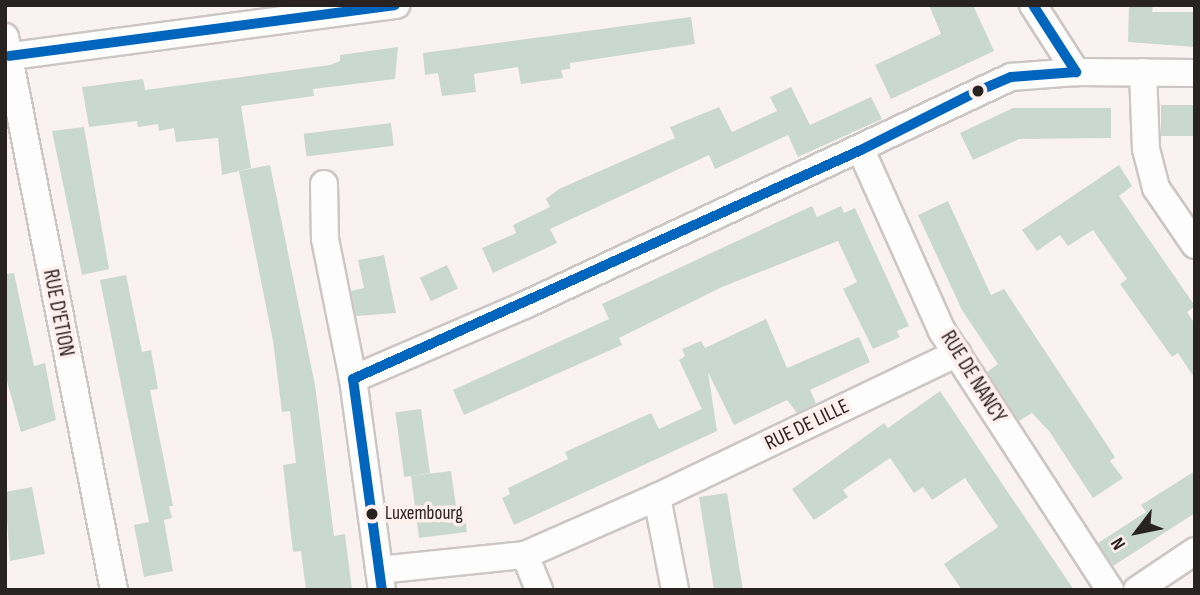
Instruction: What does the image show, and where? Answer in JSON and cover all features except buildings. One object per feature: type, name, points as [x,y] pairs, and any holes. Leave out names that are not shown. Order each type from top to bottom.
[{"type":"street","points":[[7,50],[397,5]]},
{"type":"street","points":[[1033,5],[1076,72]]},
{"type":"street","name":"RUE D'ETION","points":[[7,50],[114,590]]},
{"type":"street","points":[[353,379],[861,150],[1011,77],[1076,72],[1195,73]]},
{"type":"street","points":[[1143,72],[1146,149],[1156,188],[1195,244]]},
{"type":"street","name":"RUE DE NANCY","points":[[861,150],[942,331],[1110,590]]},
{"type":"street","points":[[324,184],[325,239],[353,379],[380,580]]},
{"type":"street","name":"RUE DE LILLE","points":[[380,580],[525,555],[657,497],[957,354]]},
{"type":"street","points":[[657,497],[675,590]]},
{"type":"street","points":[[1137,590],[1195,551]]},
{"type":"street","points":[[525,555],[539,590]]},
{"type":"transit line","points":[[9,56],[395,5]]},
{"type":"transit line","points":[[1033,5],[1076,72]]},
{"type":"transit line","points":[[353,379],[861,150],[978,91],[1011,77],[1076,72]]},
{"type":"transit line","points":[[353,379],[382,590]]},
{"type":"place","name":"Luxembourg","points":[[372,514]]}]
